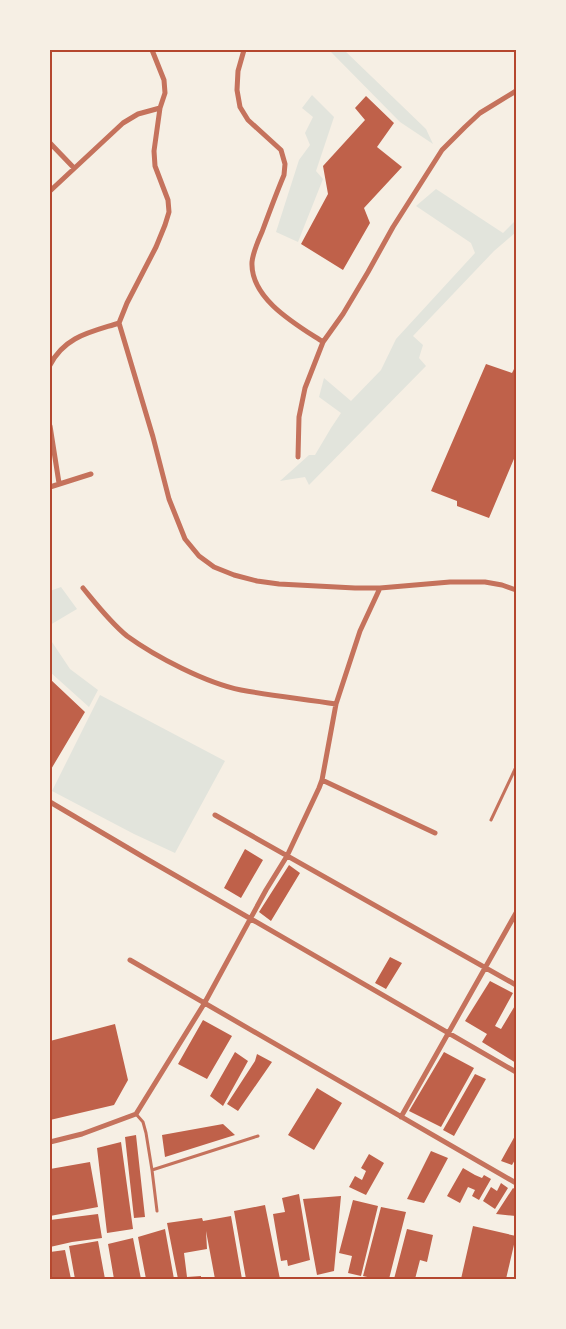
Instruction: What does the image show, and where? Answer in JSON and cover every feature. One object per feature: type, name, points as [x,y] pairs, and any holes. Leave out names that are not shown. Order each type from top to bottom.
[{"type":"street","points":[[152,50],[164,80],[165,93],[160,108],[154,150],[155,166],[168,200],[169,212],[156,247],[127,303],[119,323],[153,437],[169,499],[185,539],[199,556],[214,567],[257,581],[338,588],[380,588],[485,582],[516,590]]},
{"type":"street","points":[[244,50],[238,71],[237,90],[240,108],[248,120],[281,150],[285,164],[284,175],[252,262],[255,280],[263,296],[280,312],[323,342]]},
{"type":"street","points":[[298,457],[299,417],[306,388],[323,342],[343,314],[393,227],[442,150],[464,126],[480,113],[516,91]]},
{"type":"street","points":[[50,191],[122,123],[138,114],[160,108]]},
{"type":"street","points":[[50,143],[74,168]]},
{"type":"street","points":[[50,365],[60,349],[71,340],[119,323]]},
{"type":"street","points":[[50,426],[59,483]]},
{"type":"street","points":[[50,487],[91,474]]},
{"type":"street","points":[[83,588],[108,619],[128,636],[160,657],[209,680],[240,689],[336,704]]},
{"type":"street","points":[[50,1142],[82,1134],[136,1114],[204,1004],[266,890],[287,856],[322,780],[336,704],[360,631],[380,588]]},
{"type":"street","points":[[322,780],[435,833]]},
{"type":"street","points":[[50,802],[516,1072]]},
{"type":"street","points":[[215,815],[516,985]]},
{"type":"street","points":[[401,1117],[516,912]]},
{"type":"street","points":[[130,960],[516,1183]]},
{"type":"lane","points":[[491,820],[516,767]]},
{"type":"lane","points":[[136,1114],[143,1122],[146,1133],[157,1211]]},
{"type":"lane","points":[[152,1170],[258,1136]]},
{"type":"shaded area","points":[[344,50],[426,129],[433,144],[400,122],[331,52]]},
{"type":"shaded area","points":[[312,95],[334,117],[316,171],[323,179],[298,242],[276,232],[299,160],[310,145],[305,133],[313,117],[302,108]]},
{"type":"shaded area","points":[[436,189],[503,233],[516,220],[516,232],[494,251],[413,336],[423,345],[419,358],[426,366],[309,485],[305,477],[280,481],[309,455],[315,455],[341,413],[319,397],[324,378],[351,401],[381,370],[396,339],[475,253],[471,243],[416,206]]},
{"type":"shaded area","points":[[61,587],[77,609],[50,625],[50,591]]},
{"type":"shaded area","points":[[50,639],[70,669],[98,690],[89,707],[50,672]]},
{"type":"shaded area","points":[[100,695],[225,761],[175,853],[52,791]]},
{"type":"building","points":[[366,96],[394,123],[377,147],[402,167],[364,208],[370,223],[343,270],[301,244],[328,194],[323,166],[365,120],[355,108]]},
{"type":"building","points":[[486,364],[512,373],[516,365],[516,454],[489,518],[457,506],[457,501],[431,491]]},
{"type":"building","points":[[50,679],[85,712],[50,771]]},
{"type":"building","points":[[245,849],[263,860],[241,898],[224,888]]},
{"type":"building","points":[[289,865],[300,873],[271,921],[259,912]]},
{"type":"building","points":[[390,957],[402,963],[386,989],[375,983]]},
{"type":"building","points":[[490,981],[513,993],[495,1026],[501,1029],[516,1004],[516,1063],[482,1042],[487,1034],[465,1021]]},
{"type":"building","points":[[203,1020],[232,1036],[207,1079],[178,1064]]},
{"type":"building","points":[[115,1024],[128,1080],[114,1105],[50,1120],[50,1041]]},
{"type":"building","points":[[235,1052],[248,1061],[223,1106],[210,1096]]},
{"type":"building","points":[[444,1052],[474,1068],[441,1127],[409,1111]]},
{"type":"building","points":[[257,1054],[272,1062],[238,1111],[227,1104],[255,1061]]},
{"type":"building","points":[[475,1074],[486,1079],[454,1136],[443,1130]]},
{"type":"building","points":[[317,1088],[342,1103],[314,1150],[288,1135]]},
{"type":"building","points":[[223,1124],[235,1135],[165,1157],[162,1135]]},
{"type":"building","points":[[516,1134],[516,1158],[512,1165],[501,1161]]},
{"type":"building","points":[[136,1135],[145,1217],[134,1218],[125,1137]]},
{"type":"building","points":[[121,1142],[133,1229],[107,1233],[97,1148]]},
{"type":"building","points":[[431,1151],[448,1158],[424,1203],[407,1199]]},
{"type":"building","points":[[369,1154],[384,1163],[366,1195],[349,1187],[355,1176],[362,1180],[366,1171],[361,1168]]},
{"type":"building","points":[[90,1162],[98,1207],[50,1216],[50,1169]]},
{"type":"building","points":[[463,1168],[482,1178],[484,1175],[491,1179],[479,1200],[472,1196],[475,1190],[468,1187],[460,1203],[447,1196]]},
{"type":"building","points":[[501,1183],[508,1188],[495,1209],[483,1201],[491,1187],[497,1191]]},
{"type":"building","points":[[513,1188],[516,1190],[516,1216],[496,1214]]},
{"type":"building","points":[[299,1194],[310,1260],[288,1266],[287,1260],[281,1261],[273,1214],[285,1212],[282,1198]]},
{"type":"building","points":[[341,1196],[334,1271],[317,1275],[303,1199]]},
{"type":"building","points":[[353,1200],[378,1206],[361,1276],[348,1273],[352,1256],[339,1253]]},
{"type":"building","points":[[265,1205],[280,1279],[246,1279],[234,1211]]},
{"type":"building","points":[[381,1207],[406,1212],[389,1279],[363,1276]]},
{"type":"building","points":[[98,1214],[102,1238],[50,1247],[50,1220]]},
{"type":"building","points":[[231,1216],[242,1279],[215,1279],[206,1231],[207,1249],[184,1253],[187,1277],[201,1276],[201,1279],[178,1279],[167,1223],[202,1218],[203,1221]]},
{"type":"building","points":[[473,1226],[516,1236],[506,1279],[461,1279]]},
{"type":"building","points":[[165,1229],[174,1279],[146,1279],[138,1237]]},
{"type":"building","points":[[407,1229],[433,1235],[427,1262],[420,1260],[415,1279],[394,1279]]},
{"type":"building","points":[[133,1238],[141,1279],[114,1279],[108,1244]]},
{"type":"building","points":[[98,1241],[105,1279],[75,1279],[69,1246]]},
{"type":"building","points":[[65,1250],[71,1279],[50,1279],[50,1252]]}]
